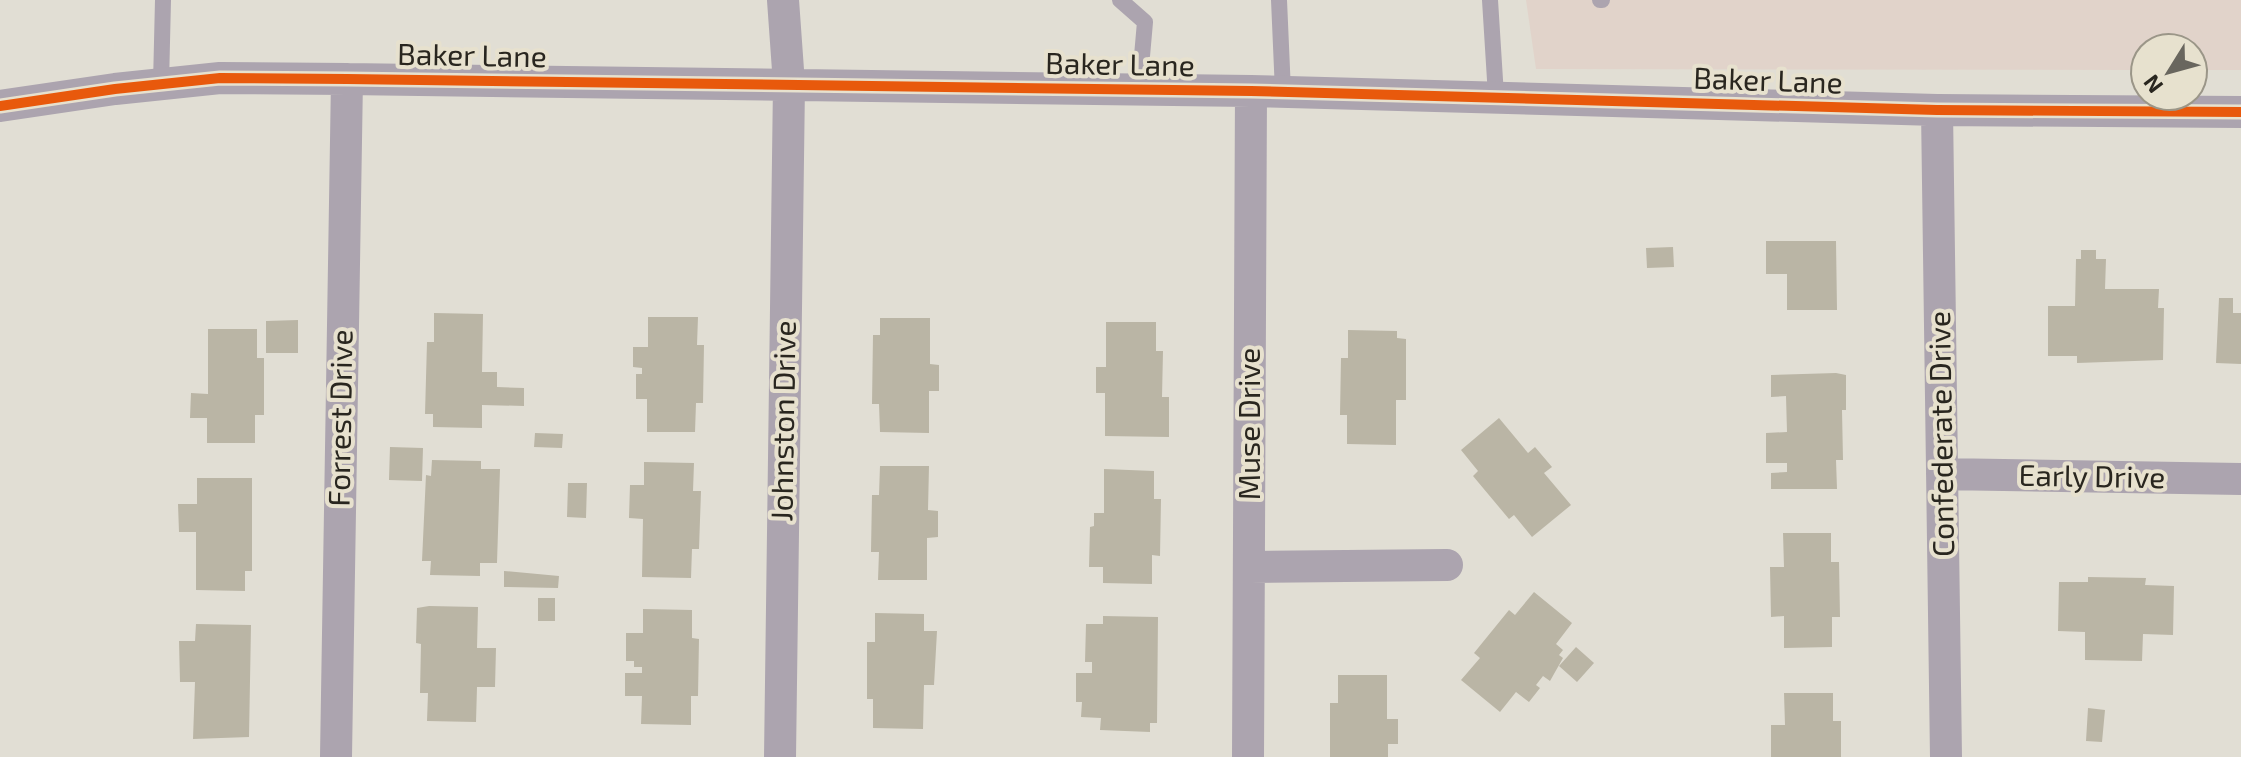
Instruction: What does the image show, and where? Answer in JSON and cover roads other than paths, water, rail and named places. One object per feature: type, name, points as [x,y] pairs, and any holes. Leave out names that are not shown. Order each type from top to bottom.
[{"type":"street","name":"Johnston Drive","points":[[780,757],[789,84],[783,0]]},
{"type":"street","name":"Baker Lane","points":[[0,106],[220,78],[1251,91],[1937,110],[2241,112]]},
{"type":"street","name":"Forrest Drive","points":[[336,757],[347,79]]},
{"type":"street","name":"Muse Drive","points":[[1248,757],[1251,91]]},
{"type":"street","name":"Confederate Drive","points":[[1937,110],[1946,757]]},
{"type":"street","name":"Early Drive","points":[[1942,474],[2241,479]]},
{"type":"street","points":[[1250,567],[1447,565]]},
{"type":"lane","points":[[161,84],[163,0]]},
{"type":"lane","points":[[1120,0],[1145,22],[1139,90]]},
{"type":"lane","points":[[1279,0],[1283,92]]},
{"type":"lane","points":[[1490,0],[1496,96]]}]
